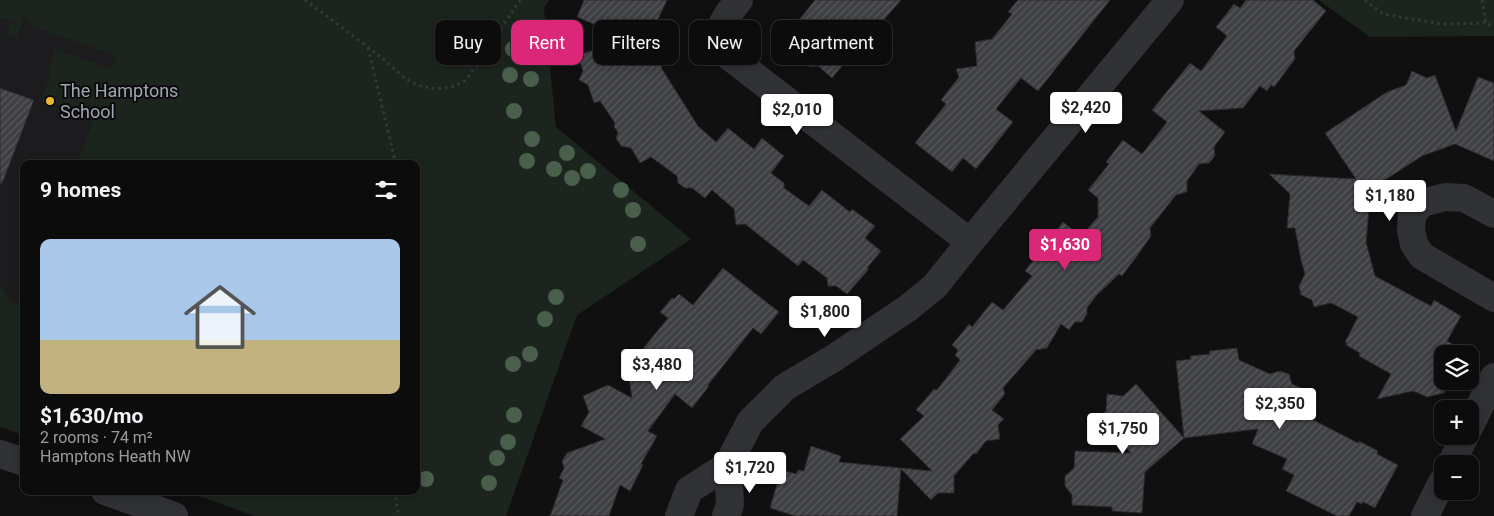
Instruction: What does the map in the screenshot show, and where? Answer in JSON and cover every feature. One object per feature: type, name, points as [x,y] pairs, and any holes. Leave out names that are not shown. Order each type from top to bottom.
[{"type":"street","points":[[740,0],[722,23],[720,40],[726,54],[970,242]]},
{"type":"street","points":[[679,516],[690,490],[728,465],[750,422],[785,387],[834,358],[908,308],[935,286],[1170,0]]},
{"type":"street","points":[[1494,214],[1464,198],[1446,197],[1422,203],[1412,214],[1411,231],[1414,244],[1422,256],[1494,298]]},
{"type":"street","points":[[1479,408],[1494,377]]},
{"type":"street","points":[[0,454],[20,461]]},
{"type":"street","points":[[726,516],[730,505],[728,465]]},
{"type":"street","points":[[116,495],[174,516]]},
{"type":"street","points":[[1426,516],[1434,499]]},
{"type":"path","points":[[305,0],[415,84],[435,89],[456,85],[467,79],[520,0]]},
{"type":"path","points":[[1366,0],[1383,14],[1442,24],[1486,23],[1494,27]]},
{"type":"path","points":[[1482,0],[1486,23]]},
{"type":"path","points":[[368,47],[395,160]]},
{"type":"path","points":[[395,495],[399,516]]},
{"type":"shaded area","name":"The Hamptons School","points":[[0,0],[131,0],[135,2],[78,160],[20,160],[20,301],[17,304],[8,299],[0,285],[0,18],[17,24],[17,38],[24,18]]},
{"type":"shaded area","points":[[0,0],[549,0],[544,8],[545,20],[511,20],[511,65],[550,65],[556,127],[691,239],[577,315],[506,516],[255,516],[196,495],[420,495],[420,160],[78,160],[94,117],[41,99],[50,77],[48,71],[55,49],[111,69],[116,56],[30,25],[31,21],[24,18],[17,38],[6,34],[10,23],[17,24],[0,18]]},
{"type":"shaded area","points":[[1319,0],[1494,0],[1494,36],[1370,37]]},
{"type":"shaded area","points":[[0,285],[8,299],[17,303],[20,301],[20,434],[0,427]]},
{"type":"building","points":[[584,0],[667,0],[658,20],[593,20],[593,24],[577,17]]},
{"type":"building","points":[[815,0],[901,0],[884,20],[799,20]]},
{"type":"building","points":[[1018,0],[1110,0],[1038,91],[1021,78],[996,109],[1013,122],[976,169],[963,158],[952,172],[915,143],[946,104],[941,100],[959,77],[956,69],[977,66],[975,42],[992,39],[1012,14],[1008,12]]},
{"type":"building","points":[[1246,0],[1313,0],[1326,11],[1294,51],[1295,59],[1274,87],[1271,85],[1267,91],[1260,86],[1243,108],[1199,111],[1225,132],[1214,147],[1215,156],[1209,163],[1199,164],[1187,181],[1187,192],[1176,195],[1150,228],[1151,236],[1137,256],[1122,276],[1119,274],[1096,296],[1087,308],[1087,314],[1082,322],[1075,322],[1069,330],[1061,324],[1047,348],[1036,350],[1003,388],[1005,394],[992,410],[1004,419],[998,425],[1000,439],[986,441],[954,476],[954,493],[938,493],[931,500],[901,469],[897,516],[795,516],[770,508],[781,470],[796,474],[798,470],[804,471],[811,446],[841,456],[839,462],[932,471],[900,439],[924,416],[916,410],[934,389],[937,390],[960,360],[955,355],[958,350],[952,345],[969,324],[972,327],[992,302],[1003,310],[1032,276],[1025,271],[1063,222],[1081,236],[1098,217],[1098,198],[1088,190],[1109,164],[1106,162],[1123,140],[1142,154],[1167,122],[1152,110],[1190,63],[1201,71],[1227,36],[1216,27],[1234,4],[1240,8]]},
{"type":"building","points":[[593,50],[593,65],[661,65],[698,126],[716,142],[728,128],[754,149],[762,138],[784,156],[771,173],[784,183],[784,188],[809,206],[822,190],[850,212],[852,209],[875,226],[865,238],[881,251],[867,268],[869,269],[847,294],[836,286],[828,286],[827,278],[803,260],[798,266],[745,224],[736,225],[734,209],[712,190],[705,198],[692,188],[685,188],[678,183],[677,176],[651,157],[640,163],[631,148],[621,146],[616,138],[618,132],[614,127],[615,123],[600,101],[594,103],[588,85],[579,80],[583,71],[581,65],[583,65],[583,53]]},
{"type":"building","points":[[809,65],[843,65],[832,78],[818,66],[809,67]]},
{"type":"building","points":[[1412,71],[1427,78],[1435,75],[1456,131],[1478,77],[1494,83],[1494,161],[1455,144],[1422,156],[1371,189],[1366,242],[1375,276],[1431,306],[1434,300],[1461,316],[1447,341],[1454,345],[1434,345],[1434,390],[1446,390],[1444,393],[1427,397],[1413,391],[1377,399],[1391,374],[1359,356],[1360,353],[1346,345],[1347,343],[1345,342],[1358,317],[1331,303],[1314,307],[1312,300],[1301,295],[1299,286],[1305,274],[1295,228],[1287,228],[1290,194],[1269,174],[1356,179],[1325,133],[1387,92],[1406,85]]},
{"type":"building","points":[[0,88],[34,100],[2,184],[0,183]]},
{"type":"building","points":[[723,268],[779,312],[761,334],[753,328],[692,408],[675,394],[648,431],[657,436],[641,464],[643,465],[630,491],[620,485],[609,516],[550,516],[563,480],[559,478],[564,468],[562,461],[567,453],[605,439],[581,426],[589,412],[583,396],[608,385],[632,398],[626,358],[637,356],[668,318],[660,312],[672,298],[674,299],[679,294],[693,305]]},
{"type":"building","points":[[1237,348],[1239,360],[1270,374],[1280,371],[1289,374],[1292,384],[1306,390],[1296,411],[1358,443],[1359,441],[1378,451],[1377,454],[1398,465],[1375,508],[1363,502],[1362,504],[1357,502],[1349,516],[1337,516],[1286,491],[1294,475],[1282,469],[1287,459],[1252,444],[1258,429],[1184,438],[1176,361],[1191,359],[1190,356],[1210,354],[1209,351]]},
{"type":"building","points":[[1136,384],[1184,438],[1145,472],[1142,513],[1112,511],[1112,507],[1072,505],[1072,495],[1065,486],[1065,476],[1074,468],[1075,451],[1131,453],[1099,417],[1106,411],[1107,394],[1123,396]]},
{"type":"place","name":"The Hamptons School","points":[[50,101]]}]
